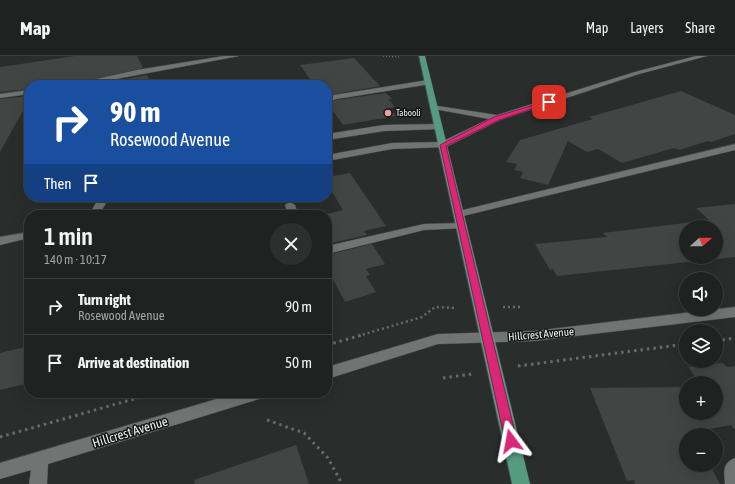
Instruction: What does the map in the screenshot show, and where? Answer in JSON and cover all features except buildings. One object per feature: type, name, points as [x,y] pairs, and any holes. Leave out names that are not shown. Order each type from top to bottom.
[{"type":"main road","points":[[422,56],[521,484]]},
{"type":"street","points":[[185,56],[190,62]]},
{"type":"street","points":[[98,80],[190,62],[236,56]]},
{"type":"street","points":[[332,157],[392,146],[443,145],[497,118],[637,73],[704,56]]},
{"type":"street","points":[[332,98],[428,82]]},
{"type":"street","points":[[0,96],[24,93]]},
{"type":"street","points":[[434,107],[497,118]]},
{"type":"street","points":[[332,136],[384,128],[439,127]]},
{"type":"street","points":[[459,214],[735,147]]},
{"type":"street","points":[[332,249],[424,227],[462,226]]},
{"type":"street","points":[[0,241],[24,236]]},
{"type":"street","name":"Hillcrest Avenue","points":[[332,371],[438,339],[534,336],[735,312]]},
{"type":"street","name":"Hillcrest Avenue","points":[[0,471],[242,398]]},
{"type":"street","points":[[38,484],[40,459]]},
{"type":"street","points":[[734,484],[732,470],[735,466]]},
{"type":"path","points":[[383,56],[398,56]]},
{"type":"path","points":[[723,339],[735,338]]},
{"type":"path","points":[[443,378],[679,345]]},
{"type":"path","points":[[0,437],[137,398]]},
{"type":"path","points":[[267,420],[304,433],[328,458],[342,484]]},
{"type":"place","name":"Tabooli","points":[[388,113]]},
{"type":"route","points":[[511,441],[443,145],[497,118],[549,102]]}]
